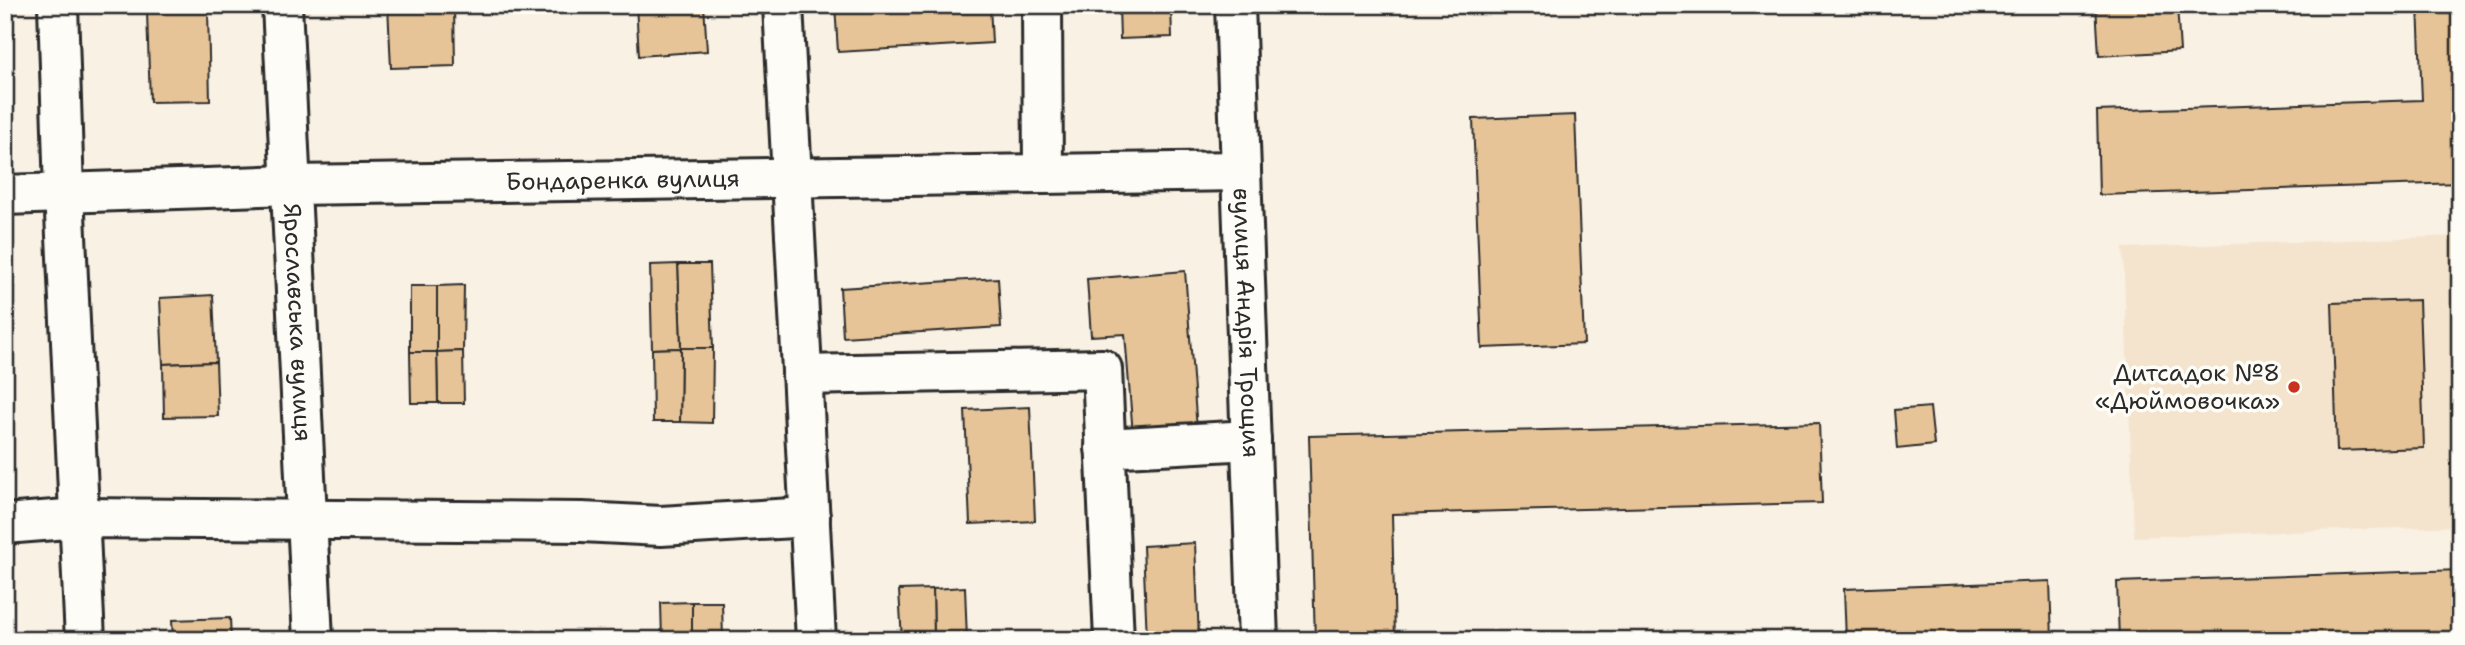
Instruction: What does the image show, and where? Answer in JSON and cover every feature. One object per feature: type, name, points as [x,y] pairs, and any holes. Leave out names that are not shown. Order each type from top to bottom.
[{"type":"street","points":[[58,5],[85,640]]},
{"type":"street","name":"Ярославська вулиця","points":[[282,5],[313,640]]},
{"type":"street","points":[[783,5],[816,640]]},
{"type":"street","points":[[1042,5],[1042,174]]},
{"type":"street","name":"вулиця Андрія Трощия","points":[[1235,5],[1258,640]]},
{"type":"street","name":"Бондаренка вулиця","points":[[5,195],[291,186],[1241,171]]},
{"type":"street","points":[[803,375],[1102,369],[1114,640]]},
{"type":"street","points":[[1105,448],[1251,440]]},
{"type":"street","points":[[5,524],[79,518],[582,522],[661,526],[810,517]]},
{"type":"shaded area","name":"Дитсадок №8 «Дюймовочка»","points":[[2460,236],[2460,526],[2134,537],[2123,248]]},
{"type":"building","points":[[147,5],[208,5],[208,10],[147,12]]},
{"type":"building","points":[[388,5],[454,5],[455,66],[391,68]]},
{"type":"building","points":[[636,5],[704,5],[707,51],[639,56]]},
{"type":"building","points":[[835,5],[990,5],[992,43],[838,52]]},
{"type":"building","points":[[1119,5],[1171,5],[1172,37],[1120,39]]},
{"type":"building","points":[[2096,5],[2177,5],[2180,51],[2099,56]]},
{"type":"building","points":[[2418,5],[2460,5],[2460,183],[2099,195],[2097,111],[2422,100]]},
{"type":"building","points":[[208,10],[210,101],[150,102],[147,12]]},
{"type":"building","points":[[1575,115],[1584,344],[1482,348],[1473,119]]},
{"type":"building","points":[[678,264],[710,264],[713,348],[681,348]]},
{"type":"building","points":[[678,264],[681,348],[652,349],[650,265]]},
{"type":"building","points":[[1185,271],[1197,430],[1133,435],[1125,334],[1091,336],[1087,279]]},
{"type":"building","points":[[998,278],[1001,327],[843,337],[840,288]]},
{"type":"building","points":[[464,285],[463,351],[437,352],[437,286]]},
{"type":"building","points":[[410,286],[437,286],[437,352],[410,352]]},
{"type":"building","points":[[213,295],[216,362],[163,364],[160,298]]},
{"type":"building","points":[[2419,300],[2424,448],[2337,451],[2332,303]]},
{"type":"building","points":[[681,348],[713,348],[712,423],[680,422]]},
{"type":"building","points":[[681,348],[680,422],[653,422],[652,349]]},
{"type":"building","points":[[463,351],[464,403],[438,403],[437,352]]},
{"type":"building","points":[[410,352],[437,352],[438,403],[411,403]]},
{"type":"building","points":[[216,362],[218,416],[164,417],[163,364]]},
{"type":"building","points":[[1030,407],[1035,521],[970,524],[965,410]]},
{"type":"building","points":[[1930,407],[1934,445],[1897,449],[1894,410]]},
{"type":"building","points":[[1819,423],[1822,503],[1392,514],[1395,640],[1315,640],[1309,436]]},
{"type":"building","points":[[1195,543],[1199,640],[1147,640],[1143,546]]},
{"type":"building","points":[[2460,570],[2460,640],[2119,640],[2117,582]]},
{"type":"building","points":[[2050,581],[2052,640],[1846,640],[1844,589]]},
{"type":"building","points":[[965,587],[967,640],[934,640],[933,589]]},
{"type":"building","points":[[933,589],[934,640],[902,640],[899,590]]},
{"type":"building","points":[[692,602],[722,602],[723,640],[692,640]]},
{"type":"building","points":[[692,602],[692,640],[662,640],[661,603]]},
{"type":"building","points":[[230,618],[231,640],[173,640],[172,620]]},
{"type":"building","points":[[476,634],[476,640],[447,640],[447,635]]},
{"type":"building","points":[[447,635],[447,640],[418,640],[417,636]]},
{"type":"place","name":"Дитсадок №8 «Дюймовочка»","points":[[2294,387]]}]
